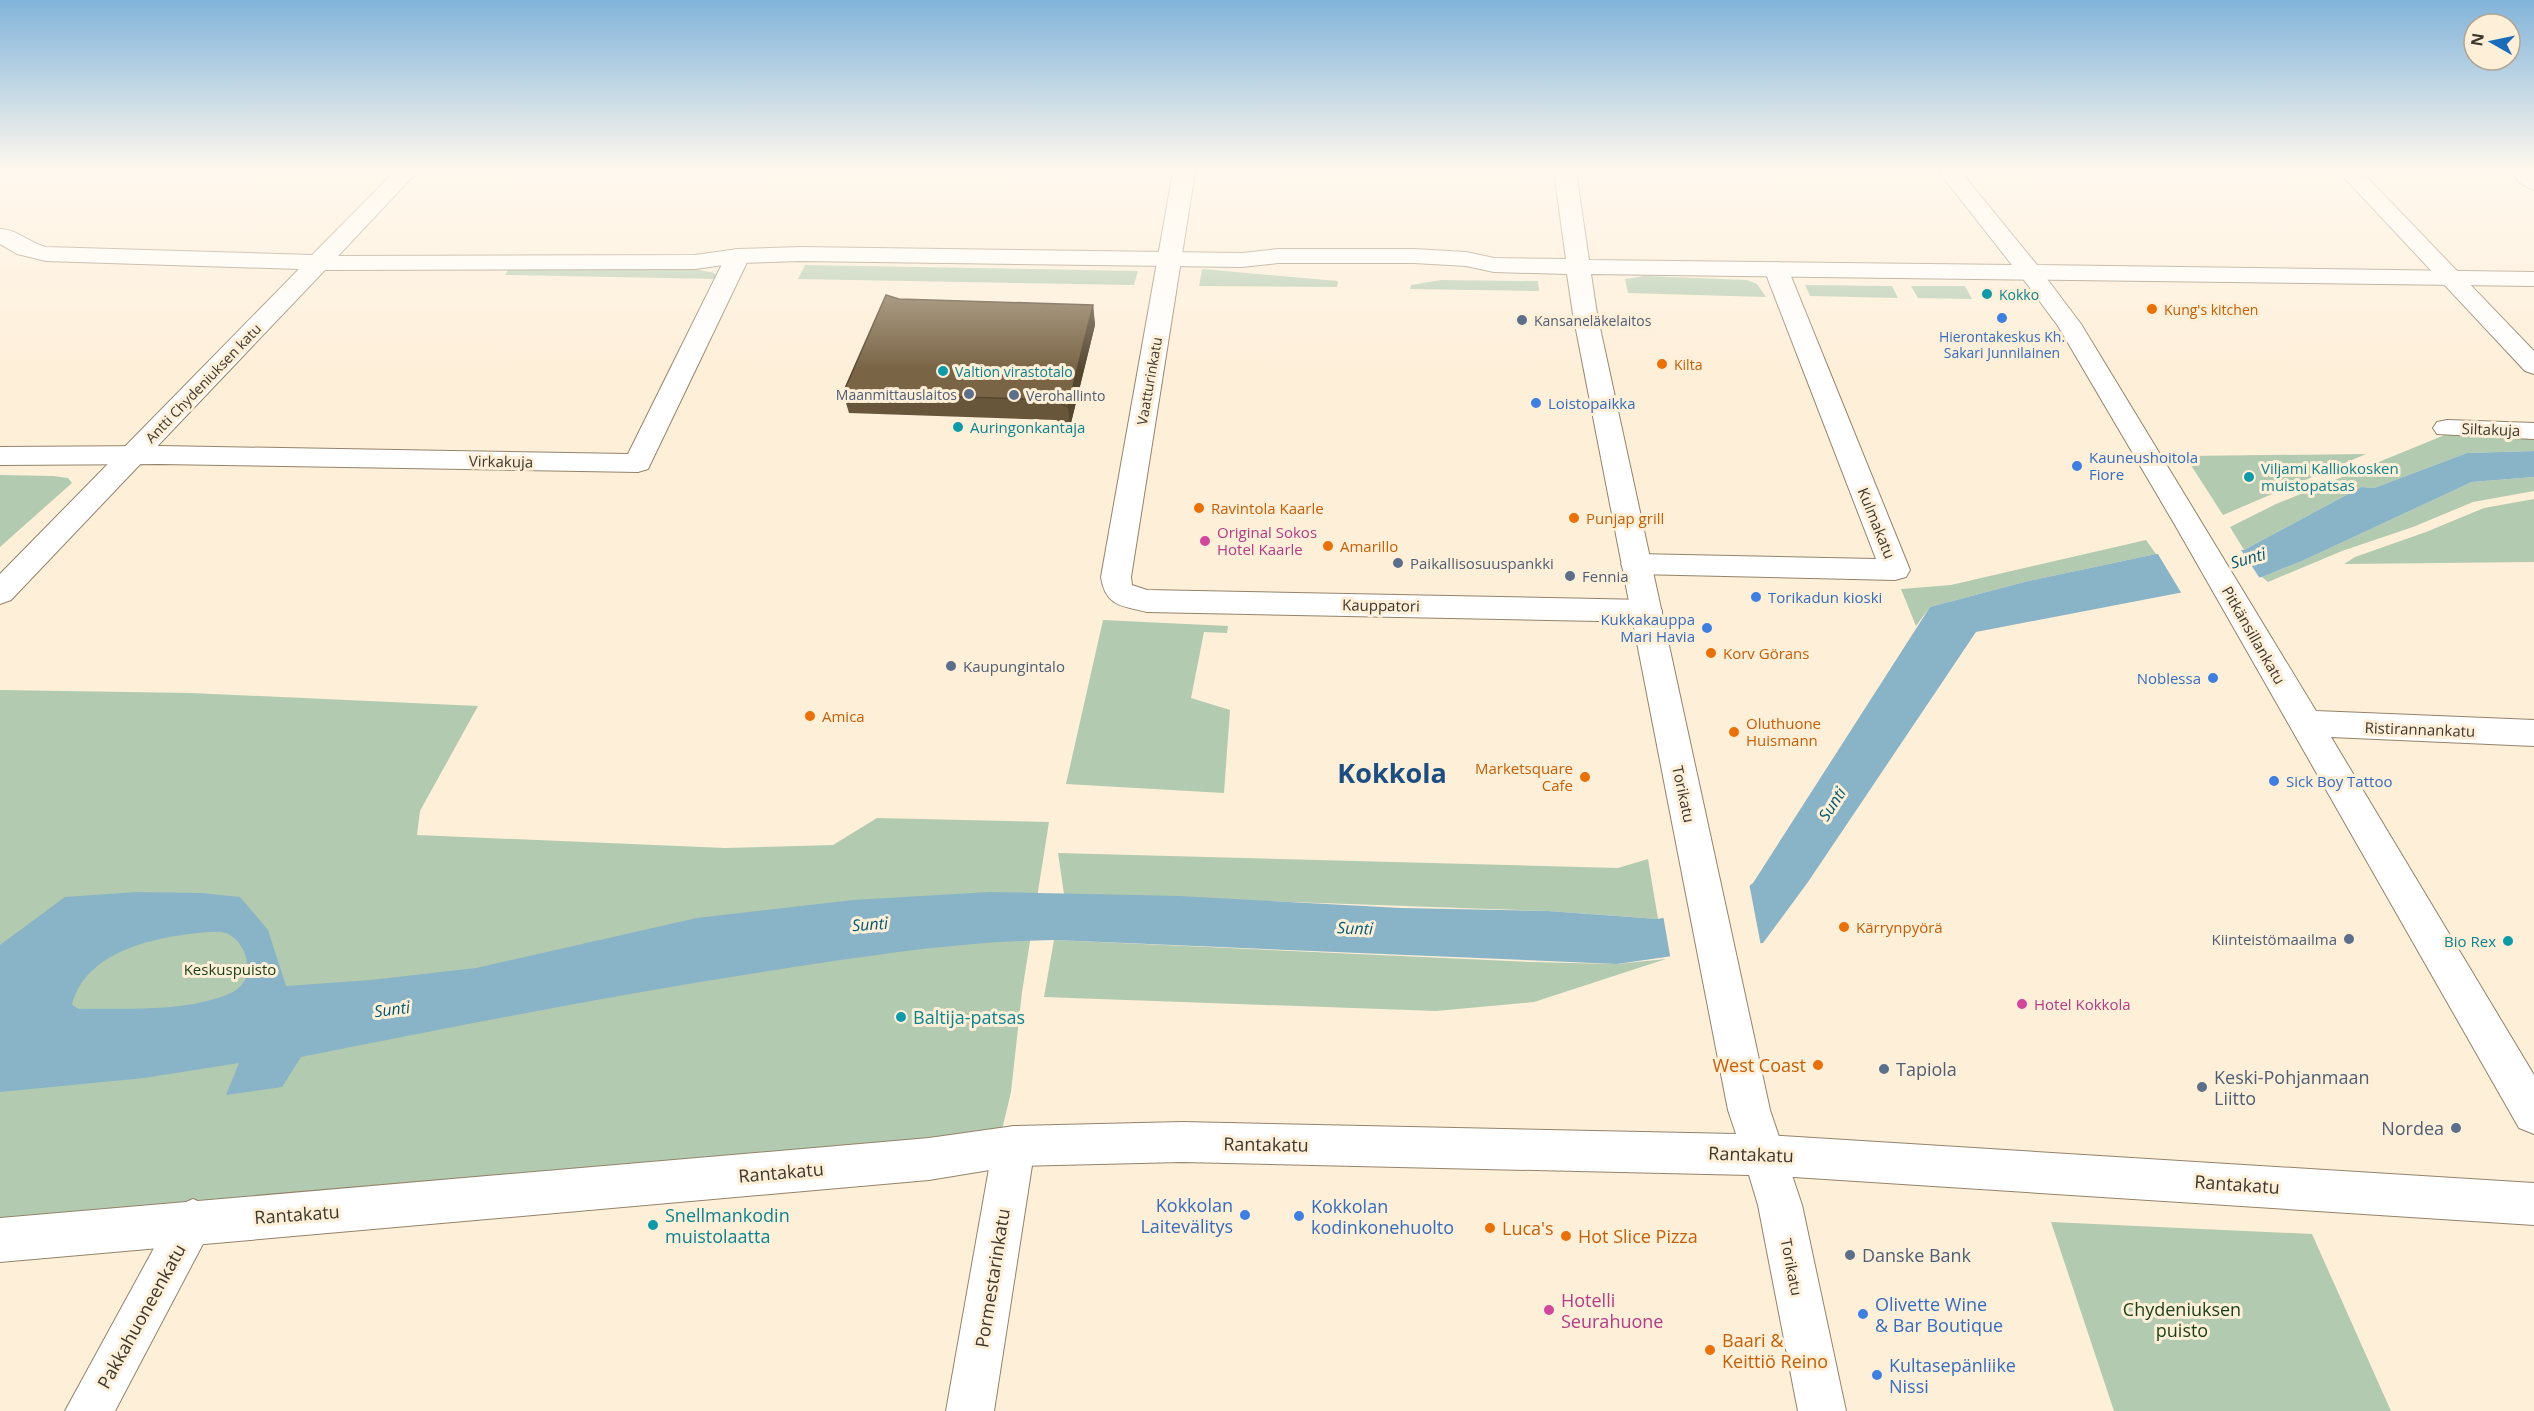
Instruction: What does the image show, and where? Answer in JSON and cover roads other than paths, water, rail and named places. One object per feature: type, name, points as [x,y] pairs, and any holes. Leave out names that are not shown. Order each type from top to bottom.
[{"type":"street","points":[[6,238],[25,249],[46,254],[328,253],[500,264],[695,262],[738,256],[801,254],[1242,260],[1305,272],[1383,277],[1441,274],[1494,265],[2076,271],[2534,279]]},
{"type":"street","name":"Antti Chydeniuksen katu","points":[[0,593],[343,238]]},
{"type":"street","name":"Vaatturinkatu","points":[[1118,590],[1116,577],[1173,238]]},
{"type":"street","name":"Torikatu","points":[[1574,238],[1585,314],[1749,1110],[1780,1205],[1822,1411]]},
{"type":"street","name":"Pitkänsillankatu","points":[[2003,238],[2069,324],[2229,591],[2534,1114]]},
{"type":"street","points":[[2412,238],[2534,366]]},
{"type":"street","name":"Virkakuja","points":[[134,455],[638,463],[738,256]]},
{"type":"street","name":"Kulmakatu","points":[[1636,564],[1895,570],[1776,269]]},
{"type":"street","name":"Siltakuja","points":[[2447,428],[2534,430]]},
{"type":"street","points":[[0,456],[134,455]]},
{"type":"street","name":"Kauppatori","points":[[1118,590],[1126,596],[1147,601],[1647,611]]},
{"type":"street","name":"Ristirannankatu","points":[[2306,723],[2534,734]]},
{"type":"street","name":"Rantakatu","points":[[0,1240],[193,1221],[361,1209],[929,1159],[1014,1146],[1182,1142],[1764,1155],[2534,1204]]},
{"type":"street","name":"Pormestarinkatu","points":[[970,1411],[1014,1146]]},
{"type":"street","name":"Pakkahuoneenkatu","points":[[89,1411],[193,1221]]},
{"type":"water","name":"Sunti","points":[[2534,451],[2534,477],[2472,482],[2302,561],[2262,577],[1976,632],[1808,882],[1763,943],[1617,964],[1054,940],[984,943],[879,955],[715,979],[301,1057],[282,1087],[226,1095],[239,1063],[144,1078],[0,1092],[0,945],[65,897],[137,892],[201,893],[240,897],[268,930],[286,986],[371,980],[476,968],[697,918],[853,900],[990,892],[1179,896],[1401,908],[1548,911],[1658,919],[1726,904],[1753,883],[1930,607],[2028,581],[2156,554],[2244,550],[2361,487],[2374,488],[2467,453]],"holes":[[[210,932],[224,932],[232,936],[241,946],[247,960],[245,980],[230,994],[201,1002],[167,1007],[79,1009],[72,1005],[80,986],[92,971],[109,958],[148,942]]]},
{"type":"place","name":"Kokko","points":[[1987,294]]},
{"type":"place","name":"Kung's kitchen","points":[[2152,309]]},
{"type":"place","name":"Hierontakeskus Kh. Sakari Junnilainen","points":[[2002,318]]},
{"type":"place","name":"Kansaneläkelaitos","points":[[1522,320]]},
{"type":"place","name":"Kilta","points":[[1662,364]]},
{"type":"place","name":"Valtion virastotalo","points":[[943,371]]},
{"type":"place","name":"Maanmittauslaitos","points":[[969,394]]},
{"type":"place","name":"Verohallinto","points":[[1014,395]]},
{"type":"place","name":"Loistopaikka","points":[[1536,403]]},
{"type":"place","name":"Auringonkantaja","points":[[958,427]]},
{"type":"place","name":"Kauneushoitola Fiore","points":[[2077,466]]},
{"type":"place","name":"Viljami Kalliokosken muistopatsas","points":[[2249,477]]},
{"type":"place","name":"Ravintola Kaarle","points":[[1199,508]]},
{"type":"place","name":"Punjap grill","points":[[1574,518]]},
{"type":"place","name":"Original Sokos Hotel Kaarle","points":[[1205,541]]},
{"type":"place","name":"Amarillo","points":[[1328,546]]},
{"type":"place","name":"Paikallisosuuspankki","points":[[1398,563]]},
{"type":"place","name":"Fennia","points":[[1570,576]]},
{"type":"place","name":"Torikadun kioski","points":[[1756,597]]},
{"type":"place","name":"Kukkakauppa Mari Havia","points":[[1707,628]]},
{"type":"place","name":"Korv Görans","points":[[1711,653]]},
{"type":"place","name":"Kaupungintalo","points":[[951,666]]},
{"type":"place","name":"Noblessa","points":[[2213,678]]},
{"type":"place","name":"Amica","points":[[810,716]]},
{"type":"place","name":"Oluthuone Huismann","points":[[1734,732]]},
{"type":"place","name":"Marketsquare Cafe","points":[[1585,777]]},
{"type":"place","name":"Sick Boy Tattoo","points":[[2274,781]]},
{"type":"place","name":"Kärrynpyörä","points":[[1844,927]]},
{"type":"place","name":"Kiinteistömaailma","points":[[2349,939]]},
{"type":"place","name":"Bio Rex","points":[[2508,941]]},
{"type":"place","name":"Hotel Kokkola","points":[[2022,1004]]},
{"type":"place","name":"Baltija-patsas","points":[[901,1017]]},
{"type":"place","name":"West Coast","points":[[1818,1065]]},
{"type":"place","name":"Tapiola","points":[[1884,1069]]},
{"type":"place","name":"Keski-Pohjanmaan Liitto","points":[[2202,1087]]},
{"type":"place","name":"Nordea","points":[[2456,1128]]},
{"type":"place","name":"Kokkolan Laitevälitys","points":[[1245,1215]]},
{"type":"place","name":"Kokkolan kodinkonehuolto","points":[[1299,1216]]},
{"type":"place","name":"Snellmankodin muistolaatta","points":[[653,1225]]},
{"type":"place","name":"Luca's","points":[[1490,1228]]},
{"type":"place","name":"Hot Slice Pizza","points":[[1566,1236]]},
{"type":"place","name":"Danske Bank","points":[[1850,1255]]},
{"type":"place","name":"Hotelli Seurahuone","points":[[1549,1310]]},
{"type":"place","name":"Olivette Wine & Bar Boutique","points":[[1863,1314]]},
{"type":"place","name":"Baari & Keittiö Reino","points":[[1710,1350]]},
{"type":"place","name":"Kultasepänliike Nissi","points":[[1877,1375]]},
{"type":"district","name":"Kokkola","points":[[1392,772]]},
{"type":"park label","name":"Keskuspuisto","points":[[230,969]]},
{"type":"park label","name":"Chydeniuksen puisto","points":[[2182,1319]]}]
